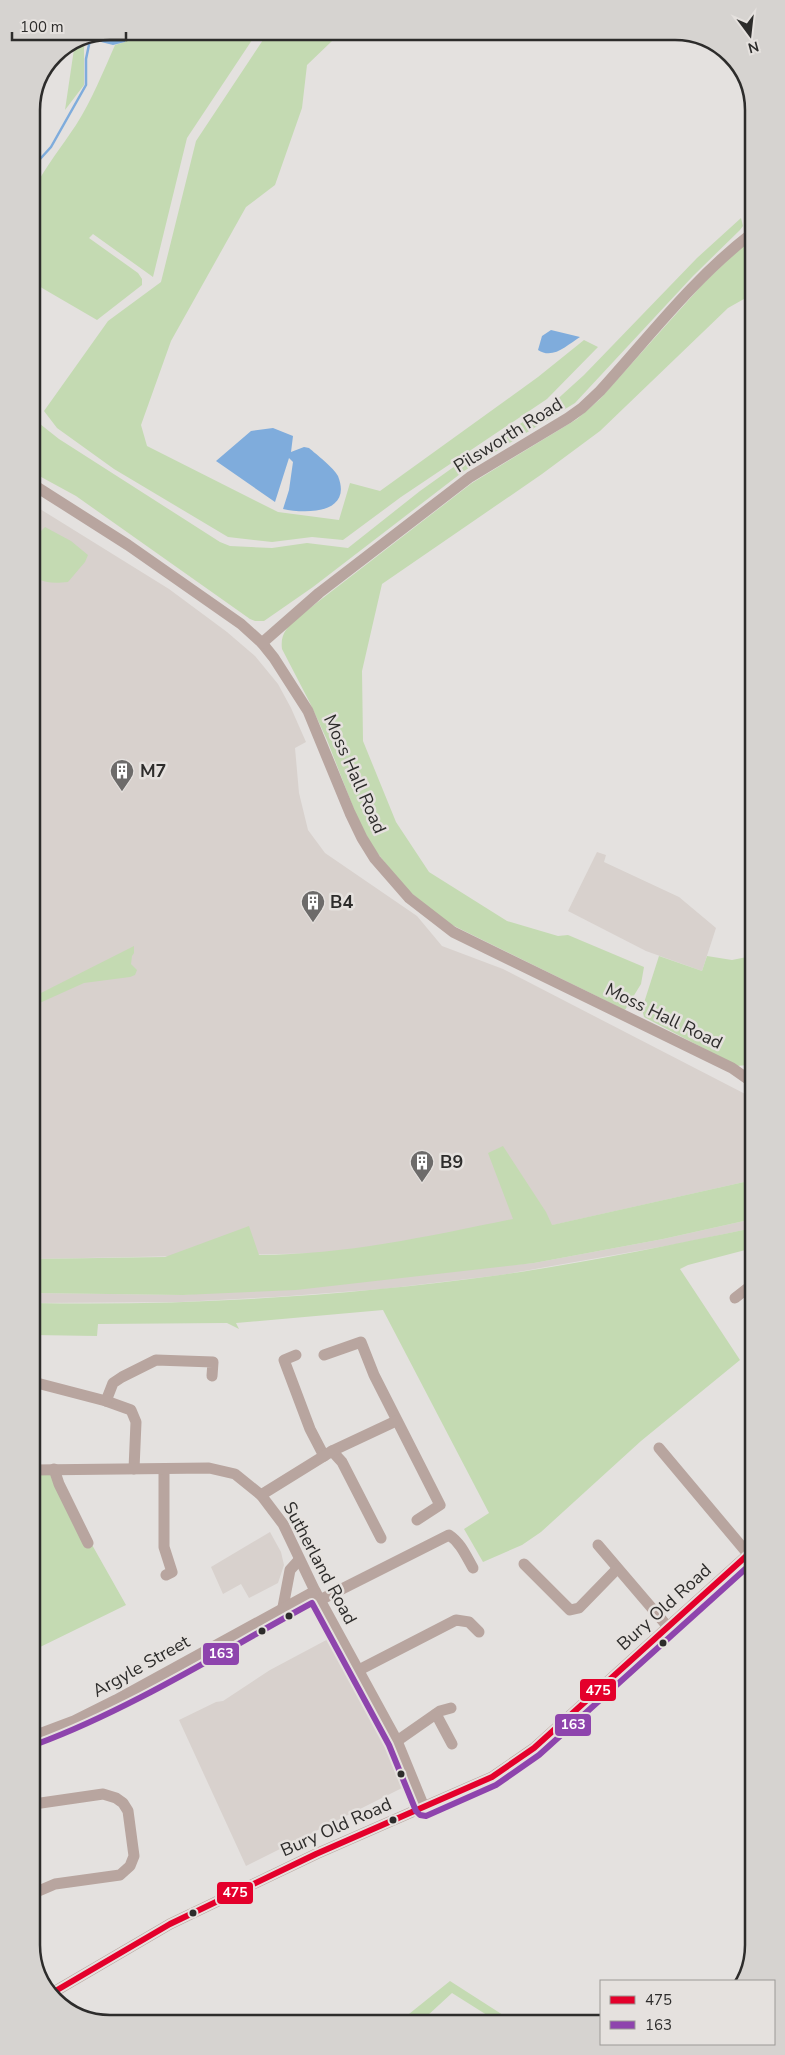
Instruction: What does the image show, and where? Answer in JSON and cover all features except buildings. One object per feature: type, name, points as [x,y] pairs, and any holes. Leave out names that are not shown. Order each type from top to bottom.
[{"type":"street","name":"Pilsworth Road","points":[[262,643],[319,594],[470,478],[582,408],[600,391],[704,276],[745,239]]},
{"type":"street","name":"Moss Hall Road","points":[[40,489],[128,544],[241,624],[262,643],[277,662],[308,712],[362,838],[391,880],[409,898],[453,932],[732,1068],[745,1077]]},
{"type":"street","points":[[735,1298],[745,1290]]},
{"type":"street","points":[[324,1355],[361,1342],[396,1421],[440,1505],[417,1520]]},
{"type":"street","points":[[296,1356],[284,1360],[310,1430],[328,1454],[342,1462],[382,1538]]},
{"type":"street","points":[[106,1401],[113,1383],[156,1360],[213,1362],[212,1376]]},
{"type":"street","points":[[40,1384],[106,1401],[131,1410],[136,1422],[134,1469]]},
{"type":"street","points":[[262,1495],[328,1454],[396,1421]]},
{"type":"street","points":[[659,1448],[745,1545]]},
{"type":"street","points":[[164,1468],[164,1547],[172,1572],[166,1575]]},
{"type":"street","name":"Sutherland Road","points":[[40,1470],[210,1468],[235,1474],[262,1495],[283,1524],[317,1596],[397,1740],[424,1807]]},
{"type":"street","points":[[54,1469],[59,1484],[88,1542]]},
{"type":"street","name":"Argyle Street","points":[[40,1734],[74,1721],[116,1700],[283,1607],[317,1596],[448,1535],[455,1539],[461,1547],[472,1568]]},
{"type":"street","points":[[598,1545],[668,1627]]},
{"type":"street","name":"Bury Old Road","points":[[57,1990],[170,1924],[316,1854],[492,1778],[534,1748],[745,1557]]},
{"type":"street","points":[[283,1607],[290,1570],[299,1560]]},
{"type":"street","points":[[524,1564],[570,1610],[579,1608],[617,1569]]},
{"type":"street","points":[[357,1671],[447,1618],[468,1622],[479,1632]]},
{"type":"street","points":[[397,1740],[436,1714],[451,1708]]},
{"type":"street","points":[[436,1714],[452,1744]]},
{"type":"street","points":[[40,1803],[103,1794],[116,1798],[128,1811],[134,1856],[129,1874],[54,1884],[40,1890]]},
{"type":"shaded area","points":[[40,509],[169,589],[227,632],[255,656],[278,684],[306,742],[295,748],[299,793],[308,830],[325,853],[417,916],[442,946],[503,969],[745,1094],[745,1182],[544,1227],[327,1253],[40,1259]]},
{"type":"shaded area","points":[[597,852],[606,855],[604,862],[679,897],[716,928],[702,971],[646,951],[568,911]]},
{"type":"shaded area","points":[[745,1221],[745,1230],[677,1244],[501,1275],[383,1289],[181,1302],[40,1303],[40,1293],[183,1295],[534,1263],[663,1239]]},
{"type":"shaded area","points":[[270,1532],[281,1552],[284,1565],[278,1583],[249,1598],[241,1584],[223,1594],[211,1567]]},
{"type":"shaded area","points":[[332,1637],[408,1785],[246,1866],[179,1720],[216,1702],[223,1701],[270,1670]]},
{"type":"green space","points":[[126,40],[252,40],[187,138],[153,277],[93,234],[89,238],[138,273],[142,279],[142,285],[97,320],[40,286],[40,179],[82,115],[115,45]]},
{"type":"green space","points":[[263,40],[332,40],[307,65],[302,108],[275,185],[246,207],[171,341],[141,425],[147,446],[278,512],[339,520],[350,483],[380,491],[538,377],[584,340],[598,347],[547,399],[401,497],[343,540],[312,537],[272,542],[228,537],[114,469],[57,428],[44,411],[108,321],[161,282],[196,141]]},
{"type":"green space","points":[[85,45],[84,85],[65,110],[74,50]]},
{"type":"green space","points":[[741,218],[743,226],[740,230],[693,276],[575,403],[464,471],[313,587],[264,621],[250,619],[76,496],[40,476],[40,424],[59,439],[220,542],[230,546],[272,548],[307,543],[348,548],[420,491],[476,451],[552,404],[584,375],[697,258]]},
{"type":"green space","points":[[745,245],[745,298],[728,308],[600,431],[542,474],[382,584],[362,671],[363,741],[396,822],[429,872],[507,921],[558,936],[568,935],[644,967],[641,984],[625,1010],[446,922],[404,887],[372,846],[357,817],[327,740],[282,649],[282,639],[287,628],[297,618],[472,483],[577,419],[599,400],[702,285]]},
{"type":"green space","points":[[45,527],[71,541],[88,555],[85,562],[68,582],[55,583],[40,579],[40,532]]},
{"type":"green space","points":[[134,946],[131,964],[137,970],[135,975],[84,983],[40,1003],[40,993]]},
{"type":"green space","points":[[659,956],[702,971],[707,956],[732,960],[745,957],[745,1065],[737,1066],[644,1017],[642,1009]]},
{"type":"green space","points":[[503,1146],[546,1212],[552,1225],[745,1182],[745,1221],[663,1239],[534,1263],[296,1290],[183,1295],[40,1293],[40,1259],[165,1257],[249,1226],[259,1255],[324,1252],[355,1248],[513,1219],[488,1153]]},
{"type":"green space","points":[[745,1230],[745,1250],[688,1265],[680,1269],[740,1360],[641,1441],[541,1532],[522,1545],[483,1562],[464,1529],[489,1513],[383,1310],[236,1323],[239,1329],[227,1323],[98,1324],[97,1336],[40,1335],[40,1303],[150,1303],[326,1294],[500,1275],[627,1253]]},
{"type":"green space","points":[[57,1472],[91,1543],[126,1605],[40,1647],[40,1473]]},
{"type":"green space","points":[[450,1981],[503,2015],[487,2015],[452,1993],[428,2015],[408,2015]]},
{"type":"water","points":[[126,40],[125,42],[113,45],[101,42]]},
{"type":"water","points":[[551,330],[580,337],[560,350],[544,353],[538,350],[542,336]]},
{"type":"water","points":[[273,428],[293,436],[291,452],[304,447],[309,448],[336,473],[341,489],[339,498],[333,504],[325,509],[314,511],[283,509],[289,490],[293,462],[289,458],[275,502],[216,461],[251,431]]},
{"type":"waterway","points":[[40,159],[51,147],[86,85],[86,59],[89,44]]},
{"type":"transit line","name":"475","points":[[57,1990],[170,1924],[316,1854],[492,1777],[534,1748],[745,1557]]},
{"type":"transit line","name":"163","points":[[40,1743],[142,1697],[312,1603],[389,1745],[416,1811],[420,1815],[426,1816],[496,1785],[539,1755],[745,1569]]},
{"type":"place","name":"M7","points":[[122,792]]},
{"type":"place","name":"B4","points":[[313,923]]},
{"type":"place","name":"B9","points":[[422,1183]]}]
